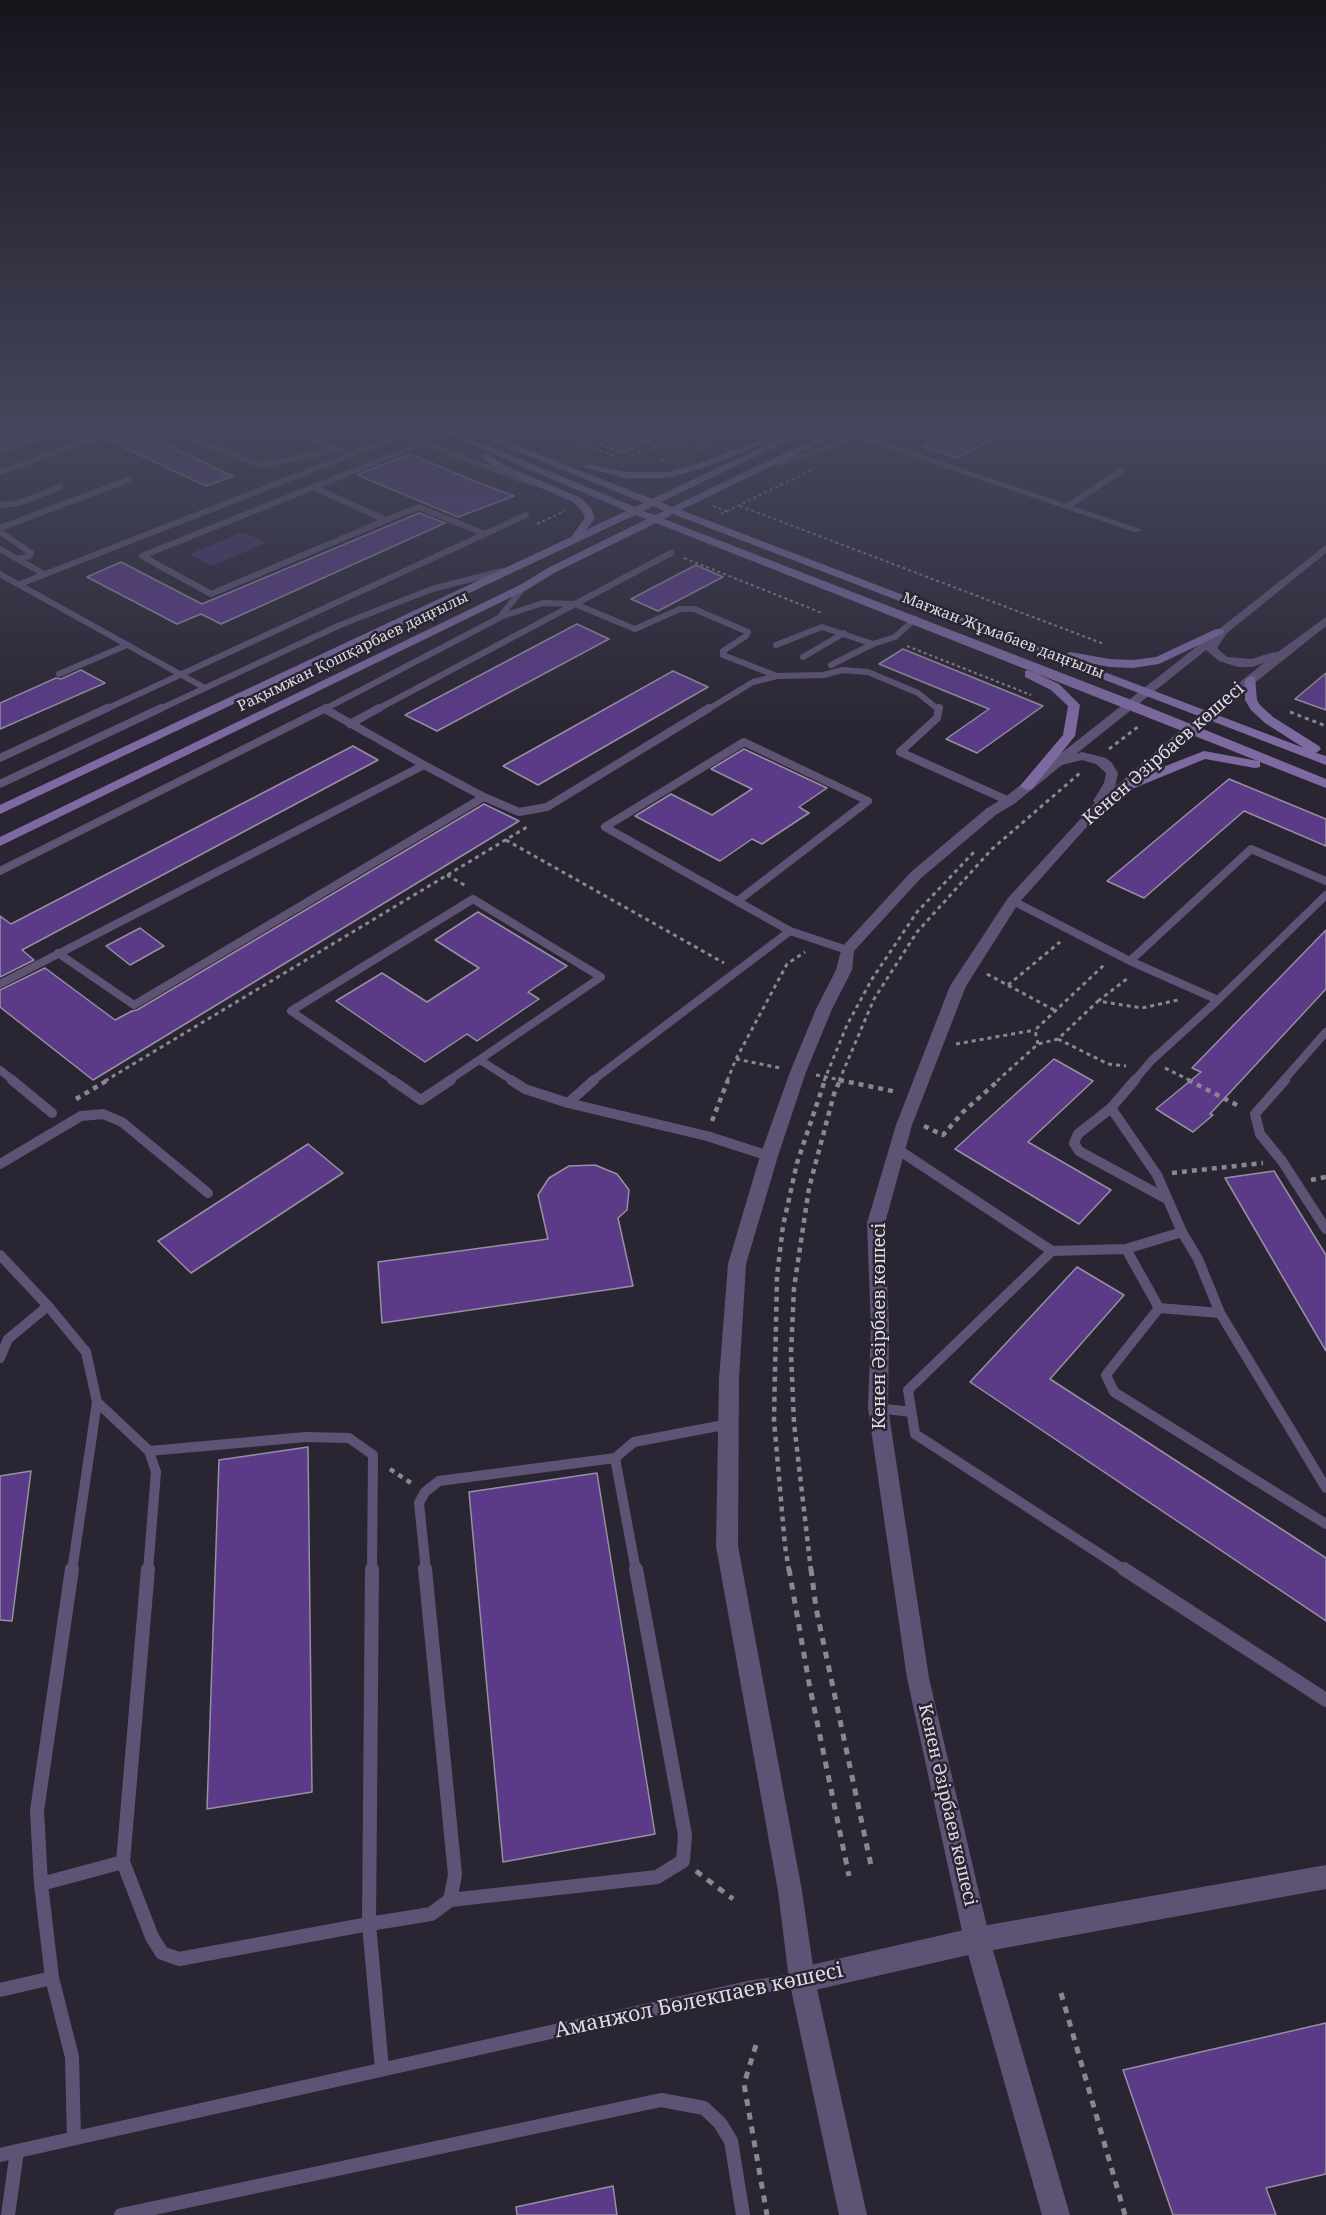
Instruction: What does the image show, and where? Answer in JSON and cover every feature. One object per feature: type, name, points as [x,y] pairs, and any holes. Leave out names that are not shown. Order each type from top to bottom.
[{"type":"main road","points":[[574,538],[580,530]]},
{"type":"main road","name":"Рақымжан Қошқарбаев даңғылы","points":[[0,810],[520,567],[591,530]]},
{"type":"main road","name":"Рақымжан Қошқарбаев даңғылы","points":[[0,842],[524,587],[633,530]]},
{"type":"main road","name":"Мағжан Жұмабаев даңғылы","points":[[684,530],[1130,704],[1326,784]]},
{"type":"main road","name":"Мағжан Жұмабаев даңғылы","points":[[723,530],[1326,759]]},
{"type":"main road","points":[[928,625],[1055,687],[1074,705],[1069,736],[1027,786]]},
{"type":"main road","points":[[1048,655],[1083,657],[1110,663],[1142,663],[1159,660],[1223,630]]},
{"type":"main road","points":[[1251,680],[1251,700],[1256,707],[1269,720],[1326,759]]},
{"type":"main road","points":[[1122,788],[1204,755],[1286,771],[1326,784]]},
{"type":"street","points":[[853,2215],[802,1980],[790,1891],[727,1546],[729,1424],[737,1264],[769,1156],[798,1072],[824,1009],[844,970],[847,950],[916,875],[992,812],[1009,801],[1326,548]]},
{"type":"street","name":"Кенен Әзірбаев көшесі","points":[[1056,2215],[977,1940],[918,1678],[878,1408],[880,1328],[876,1223],[915,1096],[958,986],[1013,901],[1095,809],[1189,729],[1326,620]]},
{"type":"street","points":[[1223,630],[1210,648],[1223,659],[1238,663],[1253,663],[1268,658],[1301,641]]},
{"type":"street","points":[[1051,766],[1070,757],[1082,756],[1101,761],[1107,766],[1112,773],[1111,783],[1095,809]]},
{"type":"street","name":"Аманжол Бөлекпаев көшесі","points":[[802,1980],[977,1940],[1326,1877]]},
{"type":"lane","points":[[20,584],[155,530]]},
{"type":"lane","points":[[207,530],[142,556],[211,594],[359,530]]},
{"type":"lane","points":[[476,530],[485,534]]},
{"type":"lane","points":[[0,758],[493,530]]},
{"type":"lane","points":[[0,532],[31,554],[18,559]]},
{"type":"lane","points":[[0,549],[45,574]]},
{"type":"lane","points":[[350,724],[671,553]]},
{"type":"lane","points":[[0,784],[340,625],[432,589],[520,567]]},
{"type":"lane","points":[[0,574],[205,688]]},
{"type":"lane","points":[[499,618],[524,587]]},
{"type":"lane","points":[[0,871],[522,608],[543,603],[574,604],[635,629],[680,609],[694,609],[748,632],[746,636],[723,651],[723,655],[777,676]]},
{"type":"lane","points":[[831,666],[873,645],[895,638],[915,620]]},
{"type":"lane","points":[[776,645],[822,627],[873,645]]},
{"type":"lane","points":[[803,657],[844,633]]},
{"type":"lane","points":[[59,674],[127,645]]},
{"type":"lane","points":[[325,709],[484,797],[519,812],[547,807],[753,682],[777,676],[824,675],[842,670],[868,672],[918,693],[939,708],[937,718],[900,752],[1009,801]]},
{"type":"lane","points":[[739,900],[868,801],[744,742],[605,827],[739,900],[790,931],[847,950]]},
{"type":"lane","points":[[0,984],[424,765]]},
{"type":"lane","points":[[58,953],[134,1005],[484,797]]},
{"type":"lane","points":[[1130,961],[1251,849],[1326,881]]},
{"type":"lane","points":[[1165,1198],[1079,1151],[1074,1143],[1078,1134],[1111,1108],[1151,1060],[1218,1000],[1326,895]]},
{"type":"lane","points":[[473,899],[601,977],[480,1060],[421,1100],[291,1011],[473,899]]},
{"type":"lane","points":[[1013,901],[1130,961],[1218,1000]]},
{"type":"lane","points":[[568,1103],[592,1081],[790,931]]},
{"type":"lane","points":[[1326,1032],[1255,1114],[1260,1134],[1282,1161],[1326,1229]]},
{"type":"lane","points":[[480,1060],[525,1089],[568,1103],[707,1136],[769,1156]]},
{"type":"lane","points":[[0,1070],[52,1113]]},
{"type":"lane","points":[[1111,1108],[1157,1175],[1165,1198],[1198,1259],[1220,1313],[1326,1488]]},
{"type":"lane","points":[[0,1164],[81,1116],[103,1114],[122,1122],[208,1193]]},
{"type":"lane","points":[[897,1149],[1052,1251],[1126,1249],[1182,1232]]},
{"type":"lane","points":[[1126,1249],[1159,1308]]},
{"type":"lane","points":[[1052,1251],[908,1390],[915,1434],[1326,1700]]},
{"type":"lane","points":[[0,1255],[48,1306],[86,1352],[97,1402],[37,1812],[41,1884],[52,1978],[72,2057],[74,2138]]},
{"type":"lane","points":[[0,1358],[8,1339],[48,1306]]},
{"type":"lane","points":[[1159,1308],[1220,1313]]},
{"type":"lane","points":[[1159,1308],[1106,1375],[1114,1392],[1326,1524]]},
{"type":"lane","points":[[97,1402],[149,1451],[156,1472],[123,1862],[152,1937],[162,1953],[179,1959],[369,1923],[430,1914],[450,1900],[657,1877],[683,1861],[685,1835],[615,1458]]},
{"type":"lane","points":[[878,1408],[911,1412]]},
{"type":"lane","points":[[450,1900],[455,1875],[419,1503],[425,1492],[439,1481],[615,1458],[634,1442],[729,1424]]},
{"type":"lane","points":[[149,1451],[306,1437],[349,1438],[373,1455],[369,1923],[382,2069]]},
{"type":"lane","points":[[41,1884],[123,1862]]},
{"type":"lane","points":[[0,1990],[52,1978]]},
{"type":"lane","name":"Аманжол Бөлекпаев көшесі","points":[[0,2155],[748,1988],[802,1980]]},
{"type":"lane","points":[[121,2215],[662,2100],[704,2108],[720,2123],[731,2141],[743,2215]]},
{"type":"lane","points":[[8,2215],[18,2151]]},
{"type":"path","points":[[804,530],[1104,645]]},
{"type":"path","points":[[52,1113],[528,826],[535,810]]},
{"type":"path","points":[[505,840],[738,970]]},
{"type":"path","points":[[447,875],[467,886]]},
{"type":"path","points":[[707,1136],[736,1059],[787,963],[804,953],[818,940]]},
{"type":"path","points":[[1008,985],[1059,942],[1068,946]]},
{"type":"path","points":[[952,1045],[1035,1030],[1104,965],[1095,961]]},
{"type":"path","points":[[984,972],[1056,1011]]},
{"type":"path","points":[[923,1126],[943,1135],[963,1112],[1038,1044],[1058,1039],[1126,978],[1137,982]]},
{"type":"path","points":[[1098,1001],[1142,1008],[1178,1000],[1189,988]]},
{"type":"path","points":[[1167,996],[1178,1000]]},
{"type":"path","points":[[1035,1030],[1038,1044]]},
{"type":"path","points":[[1058,1039],[1108,1064],[1144,1069]]},
{"type":"path","points":[[736,1059],[915,1096]]},
{"type":"path","points":[[1151,1060],[1255,1114]]},
{"type":"path","points":[[1157,1175],[1282,1161]]},
{"type":"path","points":[[373,1455],[425,1492]]},
{"type":"path","points":[[683,1861],[733,1899]]},
{"type":"path","points":[[1061,1993],[1125,2215]]},
{"type":"path","points":[[756,2045],[744,2084],[767,2215]]},
{"type":"shaded area","points":[[243,532],[266,543],[212,566],[190,554]]},
{"type":"building","points":[[378,530],[429,530],[221,624],[201,614],[177,624],[87,577],[121,562],[202,604]]},
{"type":"building","points":[[696,565],[723,577],[658,611],[631,599]]},
{"type":"building","points":[[577,624],[609,639],[437,731],[405,715]]},
{"type":"building","points":[[903,649],[1043,706],[977,753],[946,739],[989,709],[879,664]]},
{"type":"building","points":[[81,670],[105,683],[0,729],[0,703],[56,678],[61,679]]},
{"type":"building","points":[[673,671],[708,687],[538,785],[503,766]]},
{"type":"building","points":[[1326,673],[1326,710],[1295,699]]},
{"type":"building","points":[[353,746],[378,760],[22,950],[34,960],[0,977],[0,916],[11,924]]},
{"type":"building","points":[[744,749],[827,788],[799,807],[809,813],[762,844],[752,839],[720,861],[635,816],[671,794],[712,815],[752,789],[711,769]]},
{"type":"building","points":[[1229,779],[1326,819],[1326,846],[1244,811],[1144,898],[1107,881]]},
{"type":"building","points":[[484,804],[519,821],[93,1080],[0,1007],[0,990],[45,968],[115,1020],[137,1010]]},
{"type":"building","points":[[478,912],[567,966],[528,992],[539,999],[477,1041],[467,1034],[425,1062],[336,1001],[382,973],[427,1002],[479,968],[435,940]]},
{"type":"building","points":[[140,928],[164,946],[130,965],[106,946]]},
{"type":"building","points":[[1326,930],[1326,989],[1210,1114],[1213,1115],[1193,1132],[1156,1109],[1201,1072],[1192,1068]]},
{"type":"building","points":[[1054,1059],[1093,1081],[1028,1142],[1111,1190],[1079,1224],[955,1149]]},
{"type":"building","points":[[308,1144],[343,1173],[191,1273],[158,1241]]},
{"type":"building","points":[[595,1165],[617,1174],[629,1190],[627,1210],[618,1218],[633,1286],[382,1323],[378,1262],[548,1239],[538,1195],[549,1178],[569,1166]]},
{"type":"building","points":[[1274,1171],[1326,1255],[1326,1351],[1225,1178]]},
{"type":"building","points":[[1077,1267],[1124,1295],[1050,1379],[1326,1558],[1326,1621],[970,1382]]},
{"type":"building","points":[[308,1447],[312,1792],[207,1809],[219,1460]]},
{"type":"building","points":[[31,1471],[12,1621],[0,1620],[0,1476]]},
{"type":"building","points":[[597,1473],[655,1834],[503,1862],[469,1492]]},
{"type":"building","points":[[1326,2023],[1326,2174],[1266,2188],[1276,2215],[1173,2215],[1123,2070]]},
{"type":"building","points":[[613,2186],[617,2215],[517,2215],[516,2207]]}]
